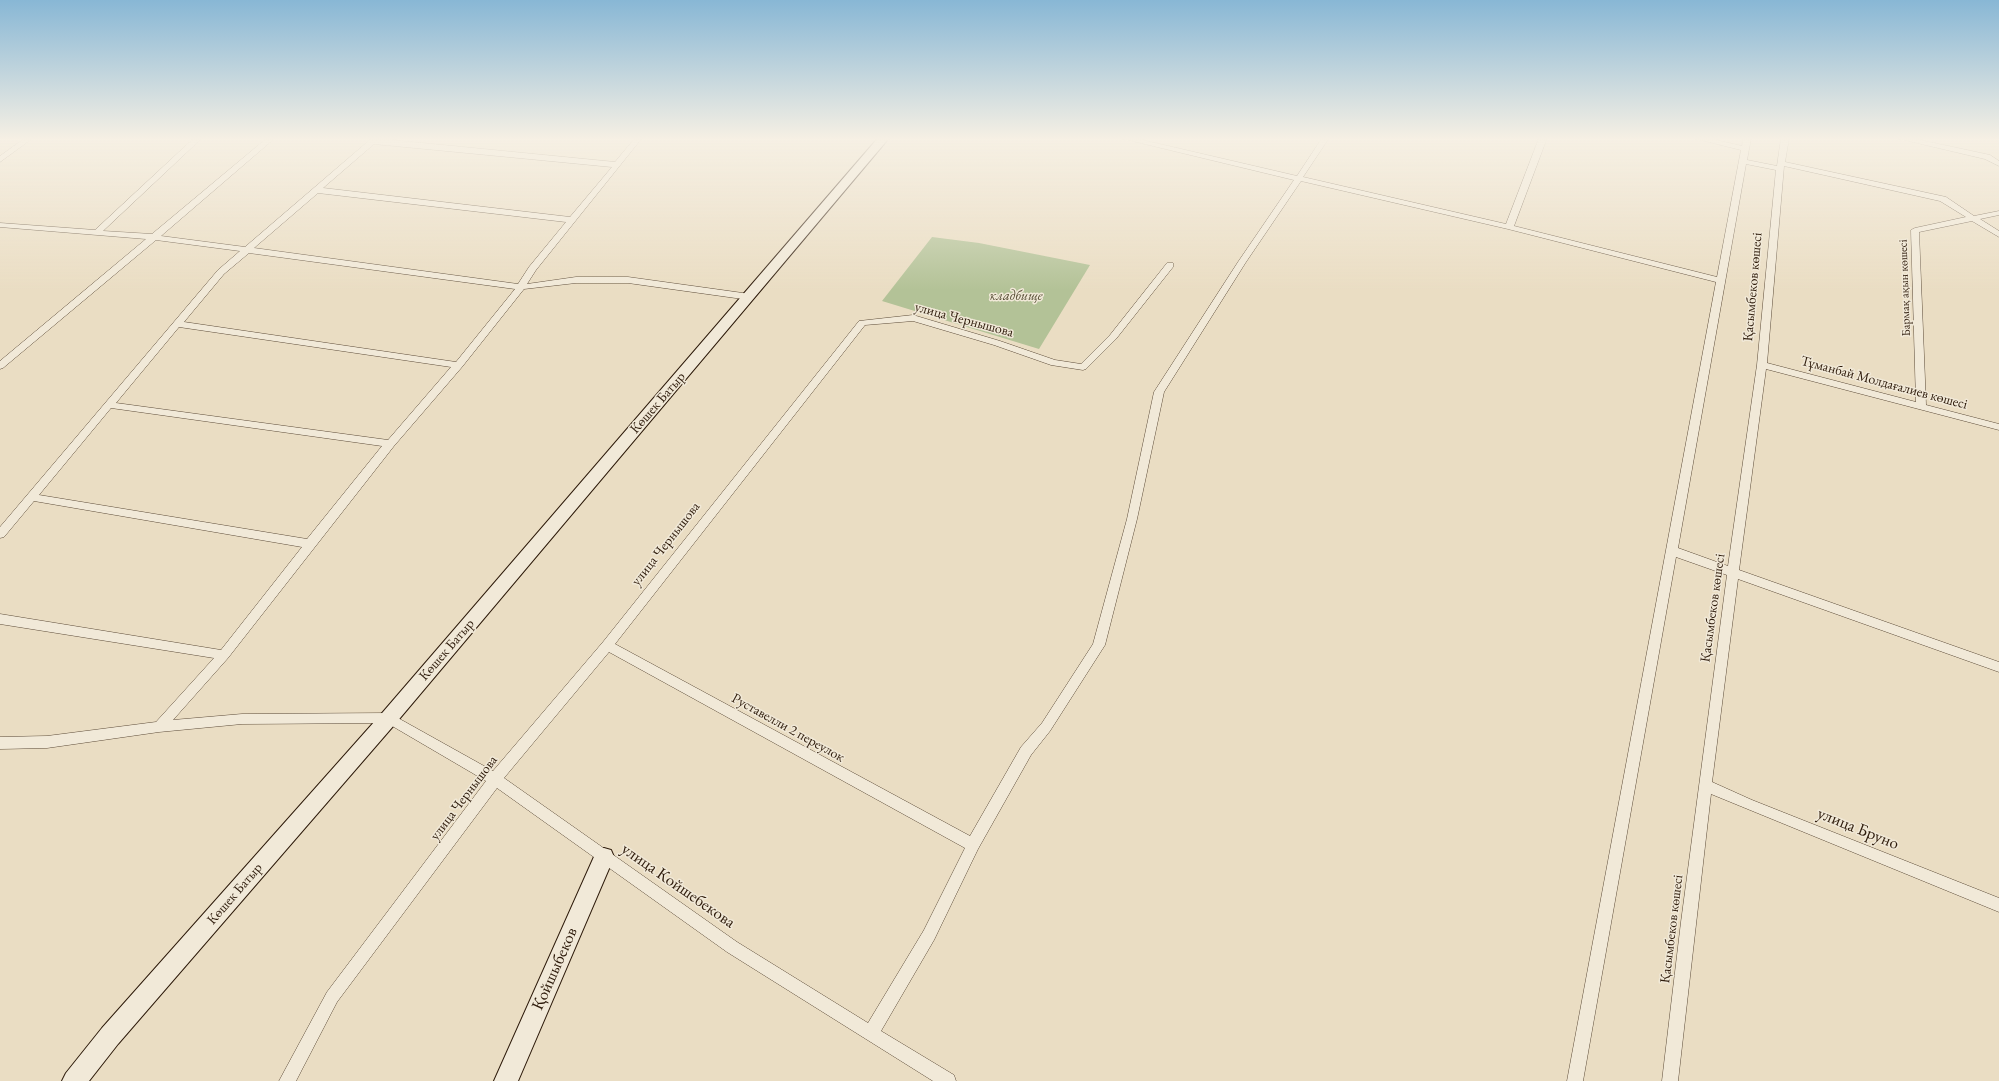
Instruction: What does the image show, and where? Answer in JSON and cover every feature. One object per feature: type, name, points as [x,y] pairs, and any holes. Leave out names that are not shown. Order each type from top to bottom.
[{"type":"street","points":[[98,231],[144,188]]},
{"type":"street","points":[[0,366],[211,188]]},
{"type":"street","points":[[159,727],[224,655],[390,444],[459,365],[521,287],[532,269],[598,188]]},
{"type":"street","name":"Көшек Батыр","points":[[74,1081],[115,1030],[389,718],[841,188]]},
{"type":"street","points":[[871,1033],[929,935],[973,846],[1026,752],[1046,727],[1099,645],[1132,519],[1159,392],[1292,188]]},
{"type":"street","points":[[1340,188],[1509,227],[1722,281]]},
{"type":"street","points":[[1509,227],[1524,188]]},
{"type":"street","points":[[1575,1081],[1673,551],[1737,188]]},
{"type":"street","name":"Қасымбеков көшесі","points":[[1670,1081],[1705,785],[1762,365],[1778,188]]},
{"type":"street","points":[[1891,188],[1943,199],[1999,236]]},
{"type":"street","points":[[0,534],[111,405],[221,272],[316,190],[572,220]]},
{"type":"street","name":"Бармақ ақын көшесі","points":[[1921,407],[1915,230],[1999,213]]},
{"type":"street","points":[[0,225],[98,231],[248,248],[521,287],[576,280],[628,280],[750,296]]},
{"type":"street","name":"улица Чернышова","points":[[287,1081],[332,997],[470,815],[495,779],[607,645],[862,323],[913,318],[997,343],[1054,363],[1083,367],[1113,337],[1170,265]]},
{"type":"street","points":[[177,324],[459,365]]},
{"type":"street","name":"Тұманбай Молдағалиев көшесі","points":[[1762,365],[1999,427]]},
{"type":"street","points":[[111,405],[390,444]]},
{"type":"street","points":[[31,497],[310,544]]},
{"type":"street","points":[[1673,551],[1999,667]]},
{"type":"street","points":[[0,619],[224,655]]},
{"type":"street","name":"Руставелли 2 переулок","points":[[607,645],[973,846]]},
{"type":"street","points":[[0,744],[47,742],[159,727],[242,719],[389,718]]},
{"type":"street","name":"улица Койшебекова","points":[[389,718],[495,779],[732,948],[948,1081]]},
{"type":"street","name":"улица Бруно","points":[[1705,785],[1747,804],[1999,905]]},
{"type":"street","name":"Қойшыбеков","points":[[506,1081],[604,857]]},
{"type":"green space","name":"кладбище","points":[[932,237],[979,243],[1090,265],[1039,349],[882,301]]}]
